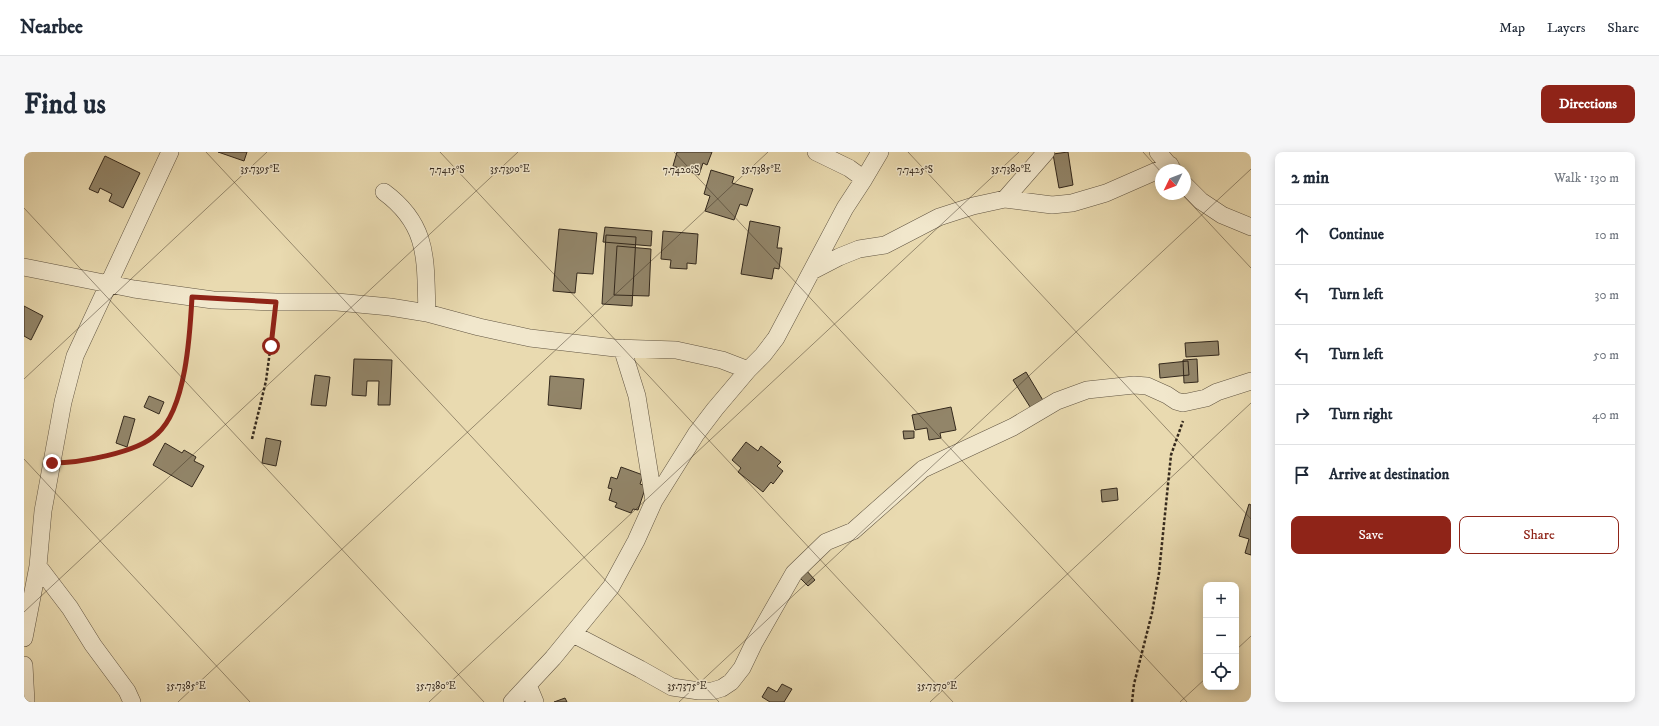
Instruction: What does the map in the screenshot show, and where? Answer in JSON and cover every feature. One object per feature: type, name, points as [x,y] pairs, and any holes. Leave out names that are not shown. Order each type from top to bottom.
[{"type":"street","points":[[24,638],[38,566],[43,511],[63,402],[75,356],[170,152]]},
{"type":"street","points":[[816,152],[849,168],[864,179]]},
{"type":"street","points":[[512,702],[573,634],[611,587],[636,541],[654,501],[701,428],[776,338],[845,208],[880,152]]},
{"type":"street","points":[[1006,199],[1046,152]]},
{"type":"street","points":[[1158,152],[1168,164]]},
{"type":"street","points":[[812,272],[839,257],[859,249],[885,245],[939,217],[973,206],[1006,199],[1052,205],[1072,204],[1155,174]]},
{"type":"street","points":[[1191,191],[1222,215],[1251,227]]},
{"type":"street","points":[[384,192],[396,201],[417,229],[425,265],[427,312]]},
{"type":"street","points":[[24,267],[192,297],[276,302],[337,302],[427,312],[479,327],[530,338],[622,348],[676,350],[722,360],[748,370]]},
{"type":"street","points":[[622,348],[637,396],[654,501]]},
{"type":"street","points":[[573,634],[640,668],[672,687],[699,691],[712,691],[722,688],[731,682],[742,668],[754,643],[794,573],[823,545],[853,531],[923,469],[1014,427],[1057,400],[1087,390],[1134,385],[1147,386],[1183,403],[1191,402],[1251,381]]},
{"type":"street","points":[[38,566],[70,608],[93,645],[127,691],[132,702]]},
{"type":"street","points":[[24,665],[26,702]]},
{"type":"street","points":[[528,685],[534,702]]},
{"type":"path","points":[[52,463],[68,463],[119,452],[135,446],[157,434],[166,424],[181,386],[189,344],[192,297]]},
{"type":"path","points":[[252,439],[266,381],[276,302]]},
{"type":"path","points":[[1132,702],[1134,684],[1152,613],[1160,573],[1171,455],[1191,402]]},
{"type":"building","points":[[218,152],[247,152],[244,161]]},
{"type":"building","points":[[677,152],[712,152],[707,165],[703,163],[699,175],[673,166]]},
{"type":"building","points":[[1068,152],[1073,185],[1059,188],[1053,154]]},
{"type":"building","points":[[105,156],[140,173],[123,208],[109,201],[112,194],[100,188],[98,193],[89,189]]},
{"type":"building","points":[[711,170],[734,177],[732,183],[753,189],[747,206],[740,204],[734,220],[705,211],[710,196],[704,194]]},
{"type":"building","points":[[750,221],[780,227],[777,248],[782,248],[779,269],[774,268],[772,279],[741,274]]},
{"type":"building","points":[[605,227],[652,231],[651,246],[603,242]]},
{"type":"building","points":[[559,229],[597,233],[593,274],[577,273],[575,293],[553,291]]},
{"type":"building","points":[[663,231],[698,234],[696,264],[687,263],[687,269],[670,268],[671,260],[661,259]]},
{"type":"building","points":[[606,235],[636,237],[632,306],[602,304]]},
{"type":"building","points":[[617,246],[651,249],[649,296],[614,295]]},
{"type":"building","points":[[24,306],[43,316],[31,340],[24,336]]},
{"type":"building","points":[[1218,341],[1219,355],[1186,357],[1185,343]]},
{"type":"building","points":[[354,359],[392,360],[390,405],[378,405],[379,381],[367,381],[366,396],[352,395]]},
{"type":"building","points":[[1197,359],[1198,382],[1184,383],[1183,360]]},
{"type":"building","points":[[1188,361],[1189,375],[1160,378],[1159,364]]},
{"type":"building","points":[[1026,372],[1044,402],[1032,410],[1013,380]]},
{"type":"building","points":[[315,375],[330,377],[326,406],[311,405]]},
{"type":"building","points":[[550,376],[584,379],[581,409],[548,405]]},
{"type":"building","points":[[149,396],[164,402],[159,414],[144,407]]},
{"type":"building","points":[[951,407],[956,430],[940,433],[941,438],[929,440],[927,428],[915,430],[912,415]]},
{"type":"building","points":[[124,416],[135,419],[127,447],[116,443]]},
{"type":"building","points":[[903,431],[914,431],[914,438],[904,439]]},
{"type":"building","points":[[266,438],[281,441],[276,466],[262,463]]},
{"type":"building","points":[[746,442],[758,451],[761,446],[781,462],[777,466],[783,471],[773,484],[771,482],[763,492],[738,472],[741,468],[732,460]]},
{"type":"building","points":[[165,443],[182,453],[184,450],[196,457],[194,461],[204,466],[192,487],[153,465]]},
{"type":"building","points":[[621,467],[643,475],[640,484],[646,486],[638,510],[633,509],[631,513],[615,507],[617,503],[609,500],[612,489],[608,488],[611,477],[617,479]]},
{"type":"building","points":[[1117,488],[1118,500],[1102,502],[1101,490]]},
{"type":"building","points":[[1249,504],[1251,505],[1251,555],[1245,553],[1249,539],[1239,536]]},
{"type":"building","points":[[805,569],[815,580],[808,586],[798,576]]},
{"type":"building","points":[[782,684],[792,689],[784,702],[770,702],[762,697],[768,687],[777,692]]},
{"type":"building","points":[[565,698],[567,702],[554,702]]},
{"type":"route","points":[[52,463],[68,463],[119,452],[146,441],[157,434],[166,424],[178,397],[188,353],[192,297],[213,300],[276,302],[271,346]]}]
